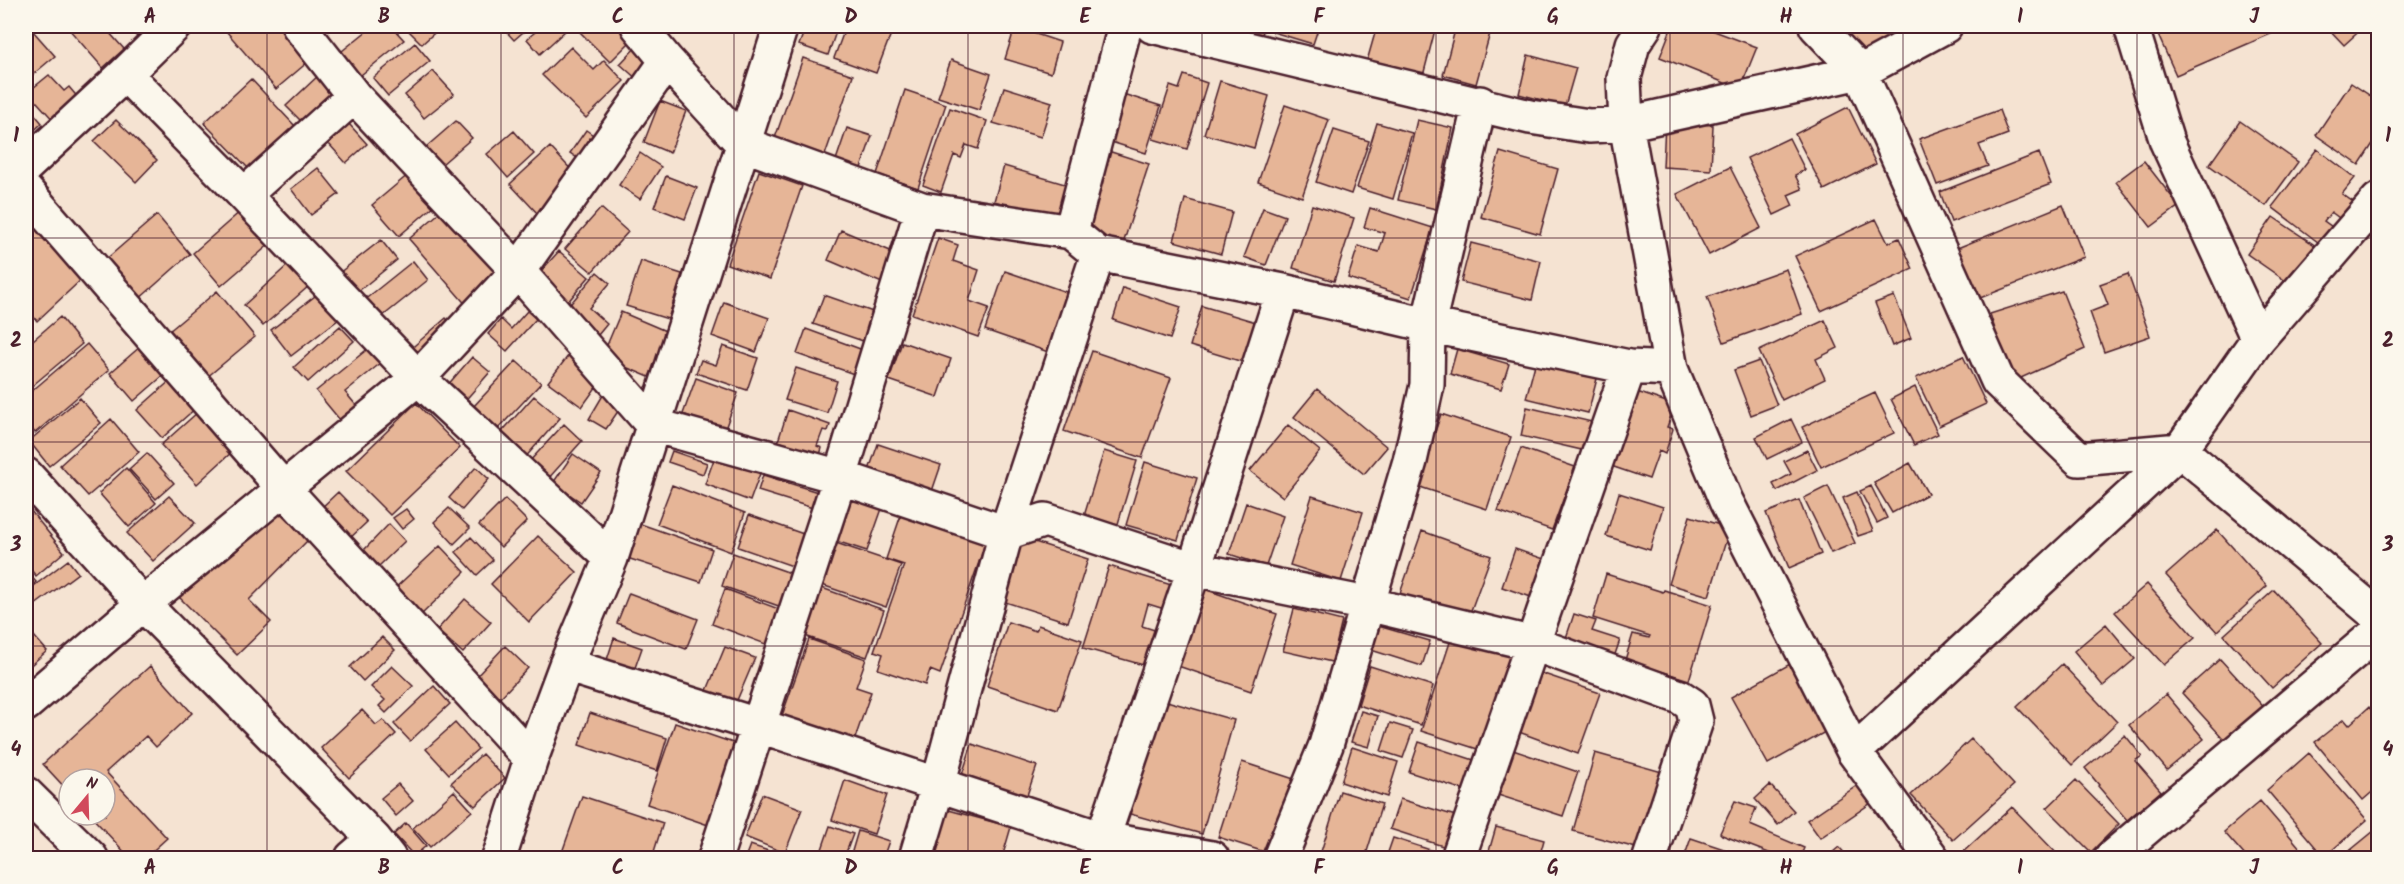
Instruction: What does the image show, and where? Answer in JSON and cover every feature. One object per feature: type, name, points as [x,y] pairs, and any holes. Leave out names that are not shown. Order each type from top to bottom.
[{"type":"street","points":[[26,166],[174,26]]},
{"type":"street","points":[[299,26],[354,96],[518,271],[653,425],[840,477],[1006,533],[1046,520],[1194,569],[1367,604],[1534,644],[1680,697],[1692,705],[1696,721],[1650,858]]},
{"type":"street","points":[[638,26],[743,144],[922,209],[1071,232],[1098,254],[1283,291],[1428,325],[1629,367],[1671,369]]},
{"type":"street","points":[[499,858],[531,759],[566,665],[611,558],[781,26]]},
{"type":"street","points":[[1071,232],[1125,26]]},
{"type":"street","points":[[1152,26],[1530,117],[1589,126],[1626,124],[1860,72],[1945,26]]},
{"type":"street","points":[[1645,26],[1633,44],[1624,78],[1626,124],[1671,369],[1726,501],[1854,752],[1932,858]]},
{"type":"street","points":[[1816,26],[1860,72],[1998,381],[2079,459],[2180,450],[2379,616]]},
{"type":"street","points":[[2131,26],[2167,142],[2258,339]]},
{"type":"street","points":[[26,704],[143,604],[418,378],[518,271],[667,61]]},
{"type":"street","points":[[125,74],[418,378],[611,558]]},
{"type":"street","points":[[244,195],[354,96]]},
{"type":"street","points":[[1280,858],[1326,745],[1410,461],[1427,385],[1428,325],[1480,104]]},
{"type":"street","points":[[26,190],[283,489],[531,759]]},
{"type":"street","points":[[1854,752],[2180,450],[2258,339],[2379,200]]},
{"type":"street","points":[[715,858],[840,477],[922,209]]},
{"type":"street","points":[[916,858],[938,786],[1006,533],[1098,254]]},
{"type":"street","points":[[1099,849],[1194,569],[1283,291]]},
{"type":"street","points":[[1458,858],[1629,367]]},
{"type":"street","points":[[26,475],[372,852]]},
{"type":"street","points":[[2111,858],[2379,632]]},
{"type":"street","points":[[566,665],[757,725],[938,786],[1099,849],[1212,858]]},
{"type":"street","points":[[26,794],[91,858]]},
{"type":"building","points":[[71,26],[114,26],[108,31],[124,49],[103,68],[68,28]]},
{"type":"building","points":[[127,26],[151,26],[138,38]]},
{"type":"building","points":[[233,26],[289,26],[315,56],[276,89],[226,31]]},
{"type":"building","points":[[373,26],[391,26],[404,40],[356,79],[337,55]]},
{"type":"building","points":[[404,26],[442,26],[422,44]]},
{"type":"building","points":[[501,26],[530,26],[514,40]]},
{"type":"building","points":[[542,26],[561,26],[565,31],[540,54],[527,39]]},
{"type":"building","points":[[587,26],[617,26],[632,40],[610,62],[580,32]]},
{"type":"building","points":[[806,26],[838,26],[828,55],[799,45]]},
{"type":"building","points":[[846,26],[894,26],[876,73],[834,58]]},
{"type":"building","points":[[1213,26],[1264,26],[1262,35]]},
{"type":"building","points":[[1275,26],[1319,26],[1313,44],[1273,32]]},
{"type":"building","points":[[1377,26],[1436,26],[1423,76],[1367,61]]},
{"type":"building","points":[[1456,26],[1492,26],[1476,84],[1443,75]]},
{"type":"building","points":[[1672,26],[1701,26],[1757,47],[1740,89],[1660,57]]},
{"type":"building","points":[[1837,26],[1922,26],[1861,63]]},
{"type":"building","points":[[2154,26],[2289,26],[2176,75]]},
{"type":"building","points":[[2326,26],[2365,26],[2344,45]]},
{"type":"building","points":[[1015,27],[1060,42],[1051,73],[1005,59]]},
{"type":"building","points":[[33,31],[55,56],[30,77],[26,72],[26,37]]},
{"type":"building","points":[[415,43],[430,61],[388,96],[373,78]]},
{"type":"building","points":[[571,47],[594,70],[604,60],[624,81],[586,118],[542,75]]},
{"type":"building","points":[[636,47],[654,63],[639,81],[620,64]]},
{"type":"building","points":[[1528,55],[1576,68],[1565,106],[1519,94]]},
{"type":"building","points":[[803,58],[853,75],[825,155],[775,138]]},
{"type":"building","points":[[951,60],[991,74],[979,110],[938,97]]},
{"type":"building","points":[[433,71],[454,94],[424,118],[405,95]]},
{"type":"building","points":[[320,74],[341,96],[308,128],[286,106]]},
{"type":"building","points":[[49,75],[64,91],[69,87],[80,100],[55,122],[28,92]]},
{"type":"building","points":[[1184,75],[1207,83],[1187,149],[1153,139],[1170,86],[1179,89]]},
{"type":"building","points":[[251,79],[295,126],[249,169],[204,123]]},
{"type":"building","points":[[1220,81],[1269,96],[1254,148],[1204,134]]},
{"type":"building","points":[[2351,83],[2378,101],[2378,136],[2359,165],[2316,135]]},
{"type":"building","points":[[1004,87],[1052,102],[1041,137],[993,123]]},
{"type":"building","points":[[905,90],[946,104],[918,188],[877,174]]},
{"type":"building","points":[[1123,94],[1161,106],[1146,153],[1108,141]]},
{"type":"building","points":[[660,101],[686,111],[670,153],[644,142]]},
{"type":"building","points":[[26,104],[42,123],[26,138]]},
{"type":"building","points":[[1285,105],[1329,120],[1302,197],[1258,182]]},
{"type":"building","points":[[1848,107],[1876,164],[1824,190],[1795,134]]},
{"type":"building","points":[[950,108],[987,121],[978,149],[966,145],[961,158],[954,155],[941,192],[923,185]]},
{"type":"building","points":[[1999,110],[2008,134],[1979,145],[1988,166],[1937,185],[1919,139]]},
{"type":"building","points":[[341,115],[367,144],[346,163],[320,134]]},
{"type":"building","points":[[116,120],[157,160],[136,182],[94,141]]},
{"type":"building","points":[[1417,120],[1453,128],[1436,209],[1398,200]]},
{"type":"building","points":[[456,121],[472,138],[442,164],[426,147]]},
{"type":"building","points":[[2240,121],[2298,162],[2266,206],[2209,165]]},
{"type":"building","points":[[1665,122],[1713,125],[1711,170],[1663,167]]},
{"type":"building","points":[[1377,123],[1412,133],[1393,199],[1357,188]]},
{"type":"building","points":[[847,128],[872,136],[860,171],[835,163]]},
{"type":"building","points":[[586,130],[602,141],[586,164],[570,153]]},
{"type":"building","points":[[1334,130],[1369,141],[1351,194],[1316,182]]},
{"type":"building","points":[[514,131],[534,154],[508,178],[487,154]]},
{"type":"building","points":[[1789,138],[1805,170],[1795,175],[1802,189],[1788,195],[1793,206],[1774,215],[1747,158]]},
{"type":"building","points":[[550,147],[577,176],[537,213],[510,184]]},
{"type":"building","points":[[2317,149],[2355,178],[2342,194],[2359,206],[2346,223],[2331,212],[2324,221],[2339,232],[2327,249],[2272,207]]},
{"type":"building","points":[[1105,150],[1149,164],[1122,247],[1079,233]]},
{"type":"building","points":[[1500,152],[1558,169],[1540,234],[1481,217]]},
{"type":"building","points":[[640,153],[661,167],[640,199],[619,185]]},
{"type":"building","points":[[2039,153],[2051,184],[1951,222],[1940,192]]},
{"type":"building","points":[[2144,161],[2179,206],[2151,227],[2116,182]]},
{"type":"building","points":[[1004,166],[1068,185],[1058,219],[994,201]]},
{"type":"building","points":[[1730,167],[1761,228],[1709,255],[1677,194]]},
{"type":"building","points":[[318,168],[339,194],[311,215],[291,189]]},
{"type":"building","points":[[759,171],[802,186],[770,279],[727,264]]},
{"type":"building","points":[[409,174],[435,205],[399,236],[372,205]]},
{"type":"building","points":[[666,176],[697,188],[685,219],[654,207]]},
{"type":"building","points":[[1185,199],[1232,212],[1221,254],[1174,241]]},
{"type":"building","points":[[1312,205],[1354,218],[1334,281],[1293,268]]},
{"type":"building","points":[[2063,205],[2084,257],[1975,300],[1955,249]]},
{"type":"building","points":[[445,208],[504,277],[468,307],[409,239]]},
{"type":"building","points":[[601,208],[628,232],[592,272],[565,249]]},
{"type":"building","points":[[1263,208],[1285,216],[1266,265],[1244,257]]},
{"type":"building","points":[[1370,208],[1433,228],[1411,298],[1348,278],[1358,246],[1379,252],[1385,233],[1364,227]]},
{"type":"building","points":[[242,210],[271,243],[221,286],[193,253]]},
{"type":"building","points":[[26,215],[84,277],[37,321],[26,308]]},
{"type":"building","points":[[157,215],[190,254],[138,300],[104,261]]},
{"type":"building","points":[[2273,217],[2319,248],[2293,286],[2247,254]]},
{"type":"building","points":[[1876,219],[1888,243],[1899,238],[1913,269],[1821,311],[1795,256]]},
{"type":"building","points":[[841,230],[895,253],[882,283],[828,260]]},
{"type":"building","points":[[938,238],[958,245],[953,261],[979,270],[969,301],[989,308],[978,337],[912,314]]},
{"type":"building","points":[[381,240],[397,260],[356,293],[339,273]]},
{"type":"building","points":[[1471,243],[1541,261],[1532,300],[1461,282]]},
{"type":"building","points":[[559,251],[589,277],[560,311],[533,280]]},
{"type":"building","points":[[413,261],[428,280],[378,320],[363,301]]},
{"type":"building","points":[[641,261],[682,274],[668,319],[626,306]]},
{"type":"building","points":[[289,264],[309,286],[263,326],[244,305]]},
{"type":"building","points":[[1786,269],[1802,314],[1724,342],[1707,297]]},
{"type":"building","points":[[1005,271],[1078,296],[1057,355],[985,330]]},
{"type":"building","points":[[597,272],[610,283],[589,308],[607,324],[594,340],[562,314]]},
{"type":"building","points":[[2128,274],[2150,336],[2104,352],[2090,312],[2108,305],[2100,284]]},
{"type":"building","points":[[1123,288],[1181,307],[1170,339],[1113,320]]},
{"type":"building","points":[[217,291],[255,337],[206,378],[168,332]]},
{"type":"building","points":[[2062,291],[2085,349],[2012,382],[1990,314]]},
{"type":"building","points":[[319,293],[339,319],[291,356],[271,330]]},
{"type":"building","points":[[824,295],[873,312],[863,341],[813,324]]},
{"type":"building","points":[[1894,296],[1911,338],[1892,346],[1875,303]]},
{"type":"building","points":[[724,302],[769,318],[756,352],[712,336]]},
{"type":"building","points":[[1202,306],[1266,325],[1253,365],[1190,346]]},
{"type":"building","points":[[527,311],[536,319],[507,351],[488,334],[501,319],[511,329]]},
{"type":"building","points":[[621,312],[668,332],[649,377],[602,357]]},
{"type":"building","points":[[60,317],[82,344],[26,391],[26,346]]},
{"type":"building","points":[[446,318],[457,331],[421,369],[407,352]]},
{"type":"building","points":[[1825,320],[1838,348],[1816,359],[1825,379],[1782,400],[1759,351]]},
{"type":"building","points":[[340,326],[354,341],[308,382],[294,367]]},
{"type":"building","points":[[806,329],[863,350],[854,374],[797,354]]},
{"type":"building","points":[[149,339],[173,367],[134,401],[110,373]]},
{"type":"building","points":[[902,342],[951,359],[938,397],[889,380]]},
{"type":"building","points":[[87,344],[109,370],[35,433],[26,422],[26,396]]},
{"type":"building","points":[[723,346],[758,358],[747,390],[696,373],[701,360],[716,365]]},
{"type":"building","points":[[370,347],[382,362],[345,392],[366,417],[349,431],[316,391]]},
{"type":"building","points":[[575,347],[604,376],[582,407],[548,382]]},
{"type":"building","points":[[1457,349],[1509,364],[1501,389],[1450,374]]},
{"type":"building","points":[[1092,351],[1171,378],[1142,458],[1064,431]]},
{"type":"building","points":[[1963,356],[1986,404],[1939,426],[1916,378]]},
{"type":"building","points":[[472,357],[490,372],[463,403],[446,387]]},
{"type":"building","points":[[1537,357],[1599,371],[1588,413],[1526,398]]},
{"type":"building","points":[[516,361],[541,383],[497,430],[473,407]]},
{"type":"building","points":[[1759,361],[1777,405],[1751,415],[1734,370]]},
{"type":"building","points":[[796,368],[837,381],[827,413],[785,400]]},
{"type":"building","points":[[696,378],[738,393],[725,429],[683,414]]},
{"type":"building","points":[[172,379],[197,407],[162,438],[137,410]]},
{"type":"building","points":[[609,385],[625,401],[606,429],[589,419]]},
{"type":"building","points":[[1915,387],[1938,434],[1914,445],[1891,399]]},
{"type":"building","points":[[1317,389],[1387,447],[1364,474],[1294,417]]},
{"type":"building","points":[[1637,392],[1675,405],[1667,427],[1673,429],[1665,454],[1659,451],[1649,479],[1611,466]]},
{"type":"building","points":[[1875,393],[1894,433],[1821,467],[1802,427]]},
{"type":"building","points":[[534,396],[560,418],[523,460],[497,437]]},
{"type":"building","points":[[80,398],[101,423],[49,466],[29,441]]},
{"type":"building","points":[[416,403],[460,448],[390,515],[346,471]]},
{"type":"building","points":[[1527,407],[1592,422],[1586,451],[1521,436]]},
{"type":"building","points":[[788,410],[830,425],[828,431],[823,430],[817,446],[822,448],[820,455],[778,441]]},
{"type":"building","points":[[198,412],[233,451],[197,484],[161,445]]},
{"type":"building","points":[[1441,414],[1511,437],[1487,509],[1417,486]]},
{"type":"building","points":[[111,419],[139,452],[88,496],[60,465]]},
{"type":"building","points":[[1791,419],[1802,442],[1767,459],[1756,437]]},
{"type":"building","points":[[564,424],[582,441],[547,480],[528,463]]},
{"type":"building","points":[[1288,425],[1320,451],[1283,497],[1250,471]]},
{"type":"building","points":[[878,444],[941,465],[930,497],[867,476]]},
{"type":"building","points":[[1521,448],[1575,467],[1552,530],[1498,511]]},
{"type":"building","points":[[1807,450],[1817,470],[1777,491],[1773,484],[1791,474],[1784,461]]},
{"type":"building","points":[[672,451],[707,463],[703,474],[668,462]]},
{"type":"building","points":[[717,451],[762,468],[750,501],[705,484]]},
{"type":"building","points":[[1104,451],[1137,461],[1117,527],[1084,516]]},
{"type":"building","points":[[147,453],[174,483],[156,499],[129,469]]},
{"type":"building","points":[[573,454],[601,473],[581,502],[553,483]]},
{"type":"building","points":[[1145,462],[1197,478],[1178,540],[1126,525]]},
{"type":"building","points":[[1910,463],[1928,494],[1892,513],[1874,483]]},
{"type":"building","points":[[476,467],[489,479],[462,510],[449,498]]},
{"type":"building","points":[[126,468],[156,503],[129,527],[99,493]]},
{"type":"building","points":[[763,475],[821,493],[816,509],[758,491]]},
{"type":"building","points":[[672,485],[745,513],[731,552],[657,524]]},
{"type":"building","points":[[1828,486],[1855,543],[1831,553],[1804,498]]},
{"type":"building","points":[[1871,486],[1887,518],[1877,523],[1860,491]]},
{"type":"building","points":[[338,492],[367,522],[347,541],[318,511]]},
{"type":"building","points":[[853,492],[884,503],[867,551],[836,541]]},
{"type":"building","points":[[1857,492],[1873,531],[1858,536],[1843,498]]},
{"type":"building","points":[[1619,493],[1663,507],[1650,550],[1606,536]]},
{"type":"building","points":[[169,496],[195,523],[153,561],[127,533]]},
{"type":"building","points":[[1312,496],[1363,512],[1341,581],[1290,565]]},
{"type":"building","points":[[505,499],[527,521],[501,547],[479,525]]},
{"type":"building","points":[[1799,500],[1821,554],[1789,568],[1766,513]]},
{"type":"building","points":[[1246,503],[1283,516],[1266,566],[1229,554]]},
{"type":"building","points":[[271,504],[308,540],[249,600],[271,622],[237,655],[179,597]]},
{"type":"building","points":[[449,508],[470,528],[454,544],[434,522]]},
{"type":"building","points":[[406,509],[414,519],[402,529],[393,518]]},
{"type":"building","points":[[903,509],[987,539],[940,674],[930,670],[925,685],[878,669],[883,654],[874,651],[904,565],[886,559]]},
{"type":"building","points":[[30,510],[64,552],[36,576],[26,564],[26,515]]},
{"type":"building","points":[[749,515],[815,538],[804,570],[738,547]]},
{"type":"building","points":[[1690,516],[1730,528],[1709,596],[1669,584]]},
{"type":"building","points":[[635,522],[712,549],[701,582],[624,557]]},
{"type":"building","points":[[389,524],[405,541],[379,566],[364,550]]},
{"type":"building","points":[[2217,530],[2267,586],[2217,632],[2166,575]]},
{"type":"building","points":[[1422,531],[1491,556],[1466,624],[1398,599]]},
{"type":"building","points":[[538,536],[577,572],[529,622],[491,584]]},
{"type":"building","points":[[471,537],[493,560],[477,575],[456,552]]},
{"type":"building","points":[[1019,537],[1088,559],[1068,622],[999,600]]},
{"type":"building","points":[[836,543],[901,565],[886,607],[822,585]]},
{"type":"building","points":[[440,546],[465,572],[417,619],[391,592]]},
{"type":"building","points":[[1515,549],[1547,560],[1534,598],[1502,587]]},
{"type":"building","points":[[733,553],[802,577],[790,610],[722,586]]},
{"type":"building","points":[[68,560],[78,573],[35,605],[26,592]]},
{"type":"building","points":[[1109,566],[1178,587],[1171,611],[1148,604],[1142,626],[1164,633],[1154,668],[1083,648]]},
{"type":"building","points":[[26,571],[36,582],[26,591]]},
{"type":"building","points":[[1606,574],[1712,605],[1689,680],[1625,660],[1633,634],[1649,638],[1650,636],[1593,618]]},
{"type":"building","points":[[2147,584],[2195,638],[2164,665],[2115,612]]},
{"type":"building","points":[[819,587],[884,610],[867,657],[802,635]]},
{"type":"building","points":[[725,589],[792,614],[779,649],[712,624]]},
{"type":"building","points":[[1204,589],[1277,614],[1251,691],[1178,666]]},
{"type":"building","points":[[2274,590],[2322,643],[2272,688],[2224,635]]},
{"type":"building","points":[[629,593],[698,619],[686,649],[617,623]]},
{"type":"building","points":[[465,599],[491,622],[463,653],[437,630]]},
{"type":"building","points":[[1294,609],[1342,621],[1332,662],[1283,651]]},
{"type":"building","points":[[1574,614],[1596,621],[1592,631],[1620,640],[1613,660],[1564,644]]},
{"type":"building","points":[[1008,622],[1036,631],[1038,625],[1082,640],[1058,710],[987,686]]},
{"type":"building","points":[[2106,624],[2135,659],[2103,686],[2074,651]]},
{"type":"building","points":[[1378,626],[1430,641],[1422,666],[1371,650]]},
{"type":"building","points":[[27,628],[47,651],[26,669],[26,630]]},
{"type":"building","points":[[1453,633],[1522,655],[1490,753],[1421,731]]},
{"type":"building","points":[[382,637],[395,650],[363,681],[350,667]]},
{"type":"building","points":[[614,638],[642,648],[631,679],[604,669]]},
{"type":"building","points":[[809,639],[866,659],[856,687],[871,692],[850,753],[778,727]]},
{"type":"building","points":[[505,646],[528,668],[498,700],[475,678]]},
{"type":"building","points":[[725,647],[755,658],[732,712],[703,700]]},
{"type":"building","points":[[2220,659],[2270,714],[2232,748],[2182,693]]},
{"type":"building","points":[[1790,664],[1827,731],[1768,764],[1731,697]]},
{"type":"building","points":[[2062,664],[2117,722],[2072,765],[2017,707]]},
{"type":"building","points":[[150,666],[192,713],[156,747],[146,736],[112,767],[57,767],[57,779],[43,764]]},
{"type":"building","points":[[392,666],[413,686],[386,713],[379,706],[385,700],[371,687]]},
{"type":"building","points":[[1370,666],[1433,686],[1421,725],[1358,705]]},
{"type":"building","points":[[1541,673],[1600,693],[1578,754],[1519,732]]},
{"type":"building","points":[[434,686],[450,704],[410,741],[394,724]]},
{"type":"building","points":[[2166,694],[2204,739],[2167,770],[2129,725]]},
{"type":"building","points":[[1156,698],[1234,720],[1202,834],[1123,812]]},
{"type":"building","points":[[2369,707],[2378,719],[2378,787],[2363,800],[2315,742],[2344,719],[2349,725]]},
{"type":"building","points":[[362,710],[376,725],[383,720],[396,734],[349,778],[321,748]]},
{"type":"building","points":[[1361,711],[1378,716],[1369,747],[1351,742]]},
{"type":"building","points":[[590,713],[667,738],[657,771],[579,745]]},
{"type":"building","points":[[455,723],[478,749],[449,774],[426,749]]},
{"type":"building","points":[[675,723],[742,746],[714,827],[647,804]]},
{"type":"building","points":[[1390,723],[1413,730],[1403,758],[1381,751]]},
{"type":"building","points":[[2125,735],[2142,756],[2135,761],[2161,791],[2127,820],[2085,768]]},
{"type":"building","points":[[1971,739],[2014,785],[1953,840],[1911,795]]},
{"type":"building","points":[[1419,742],[1477,761],[1467,791],[1409,772]]},
{"type":"building","points":[[972,744],[1037,766],[1025,801],[961,778]]},
{"type":"building","points":[[1352,747],[1398,762],[1387,797],[1341,782]]},
{"type":"building","points":[[1513,750],[1578,772],[1563,816],[1498,795]]},
{"type":"building","points":[[1595,753],[1662,772],[1640,849],[1573,831]]},
{"type":"building","points":[[2309,753],[2367,820],[2324,857],[2267,790]]},
{"type":"building","points":[[482,754],[505,778],[475,806],[451,783]]},
{"type":"building","points":[[1242,762],[1297,780],[1274,855],[1218,837]]},
{"type":"building","points":[[845,780],[887,795],[874,834],[832,820]]},
{"type":"building","points":[[2076,780],[2119,824],[2091,852],[2047,808]]},
{"type":"building","points":[[117,784],[167,838],[145,858],[130,858],[101,827],[117,827]]},
{"type":"building","points":[[398,784],[413,801],[396,816],[381,798]]},
{"type":"building","points":[[1770,785],[1794,811],[1778,825],[1755,799]]},
{"type":"building","points":[[1858,785],[1871,803],[1820,838],[1807,820]]},
{"type":"building","points":[[454,791],[472,811],[430,847],[413,828]]},
{"type":"building","points":[[1340,791],[1382,804],[1365,858],[1319,858]]},
{"type":"building","points":[[762,794],[802,809],[785,853],[745,837]]},
{"type":"building","points":[[582,796],[663,823],[652,858],[560,858]]},
{"type":"building","points":[[1400,799],[1459,817],[1449,848],[1390,829]]},
{"type":"building","points":[[1735,801],[1756,808],[1750,825],[1804,848],[1800,858],[1773,858],[1774,855],[1722,835],[1720,833]]},
{"type":"building","points":[[2260,801],[2307,856],[2304,858],[2247,858],[2224,832]]},
{"type":"building","points":[[2012,807],[2061,858],[1968,858],[1962,853]]},
{"type":"building","points":[[945,809],[1011,827],[1002,858],[955,858],[934,853]]},
{"type":"building","points":[[406,823],[426,846],[414,856],[394,834]]},
{"type":"building","points":[[830,826],[853,834],[844,858],[819,858]]},
{"type":"building","points":[[1496,827],[1544,840],[1539,858],[1487,858]]},
{"type":"building","points":[[858,831],[889,841],[883,858],[850,858]]},
{"type":"building","points":[[2374,831],[2378,836],[2378,858],[2341,858]]},
{"type":"building","points":[[1393,838],[1443,854],[1442,858],[1386,858]]},
{"type":"building","points":[[1691,838],[1748,857],[1748,858],[1684,858]]},
{"type":"building","points":[[750,845],[790,858],[745,858]]},
{"type":"building","points":[[1839,847],[1849,858],[1826,858]]}]
